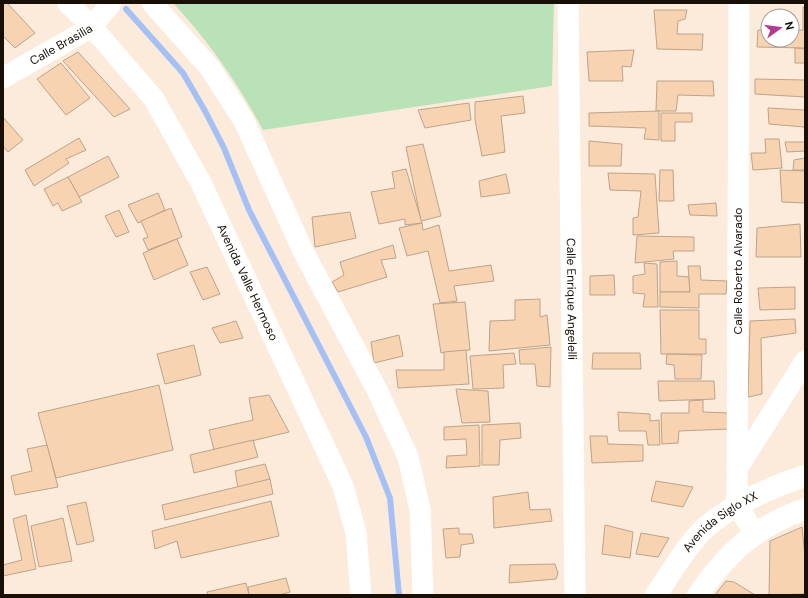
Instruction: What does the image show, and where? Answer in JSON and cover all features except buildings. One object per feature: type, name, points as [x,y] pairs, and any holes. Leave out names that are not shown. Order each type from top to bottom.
[{"type":"highway","name":"Avenida Siglo XX","points":[[656,595],[704,529],[737,505],[759,492],[805,476]]},
{"type":"highway","points":[[698,595],[715,571],[744,541],[779,518],[805,509]]},
{"type":"street","name":"Avenida Valle Hermoso","points":[[68,3],[92,27],[154,99],[204,190],[343,486],[356,533],[361,595]]},
{"type":"street","name":"Calle Brasilia","points":[[3,78],[92,27],[111,3]]},
{"type":"street","points":[[152,3],[210,68],[244,121],[303,251],[377,390],[405,450],[420,509],[423,595]]},
{"type":"street","name":"Calle Enrique Angelelli","points":[[568,3],[575,595]]},
{"type":"street","name":"Calle Roberto Alvarado","points":[[737,505],[739,3]]},
{"type":"street","points":[[737,469],[805,361]]},
{"type":"street","points":[[737,505],[755,534]]},
{"type":"green space","points":[[173,3],[554,3],[552,86],[263,130],[243,96],[211,48]]},
{"type":"waterway","points":[[126,9],[183,73],[205,111],[224,148],[249,210],[366,437],[390,498],[399,595]]}]
